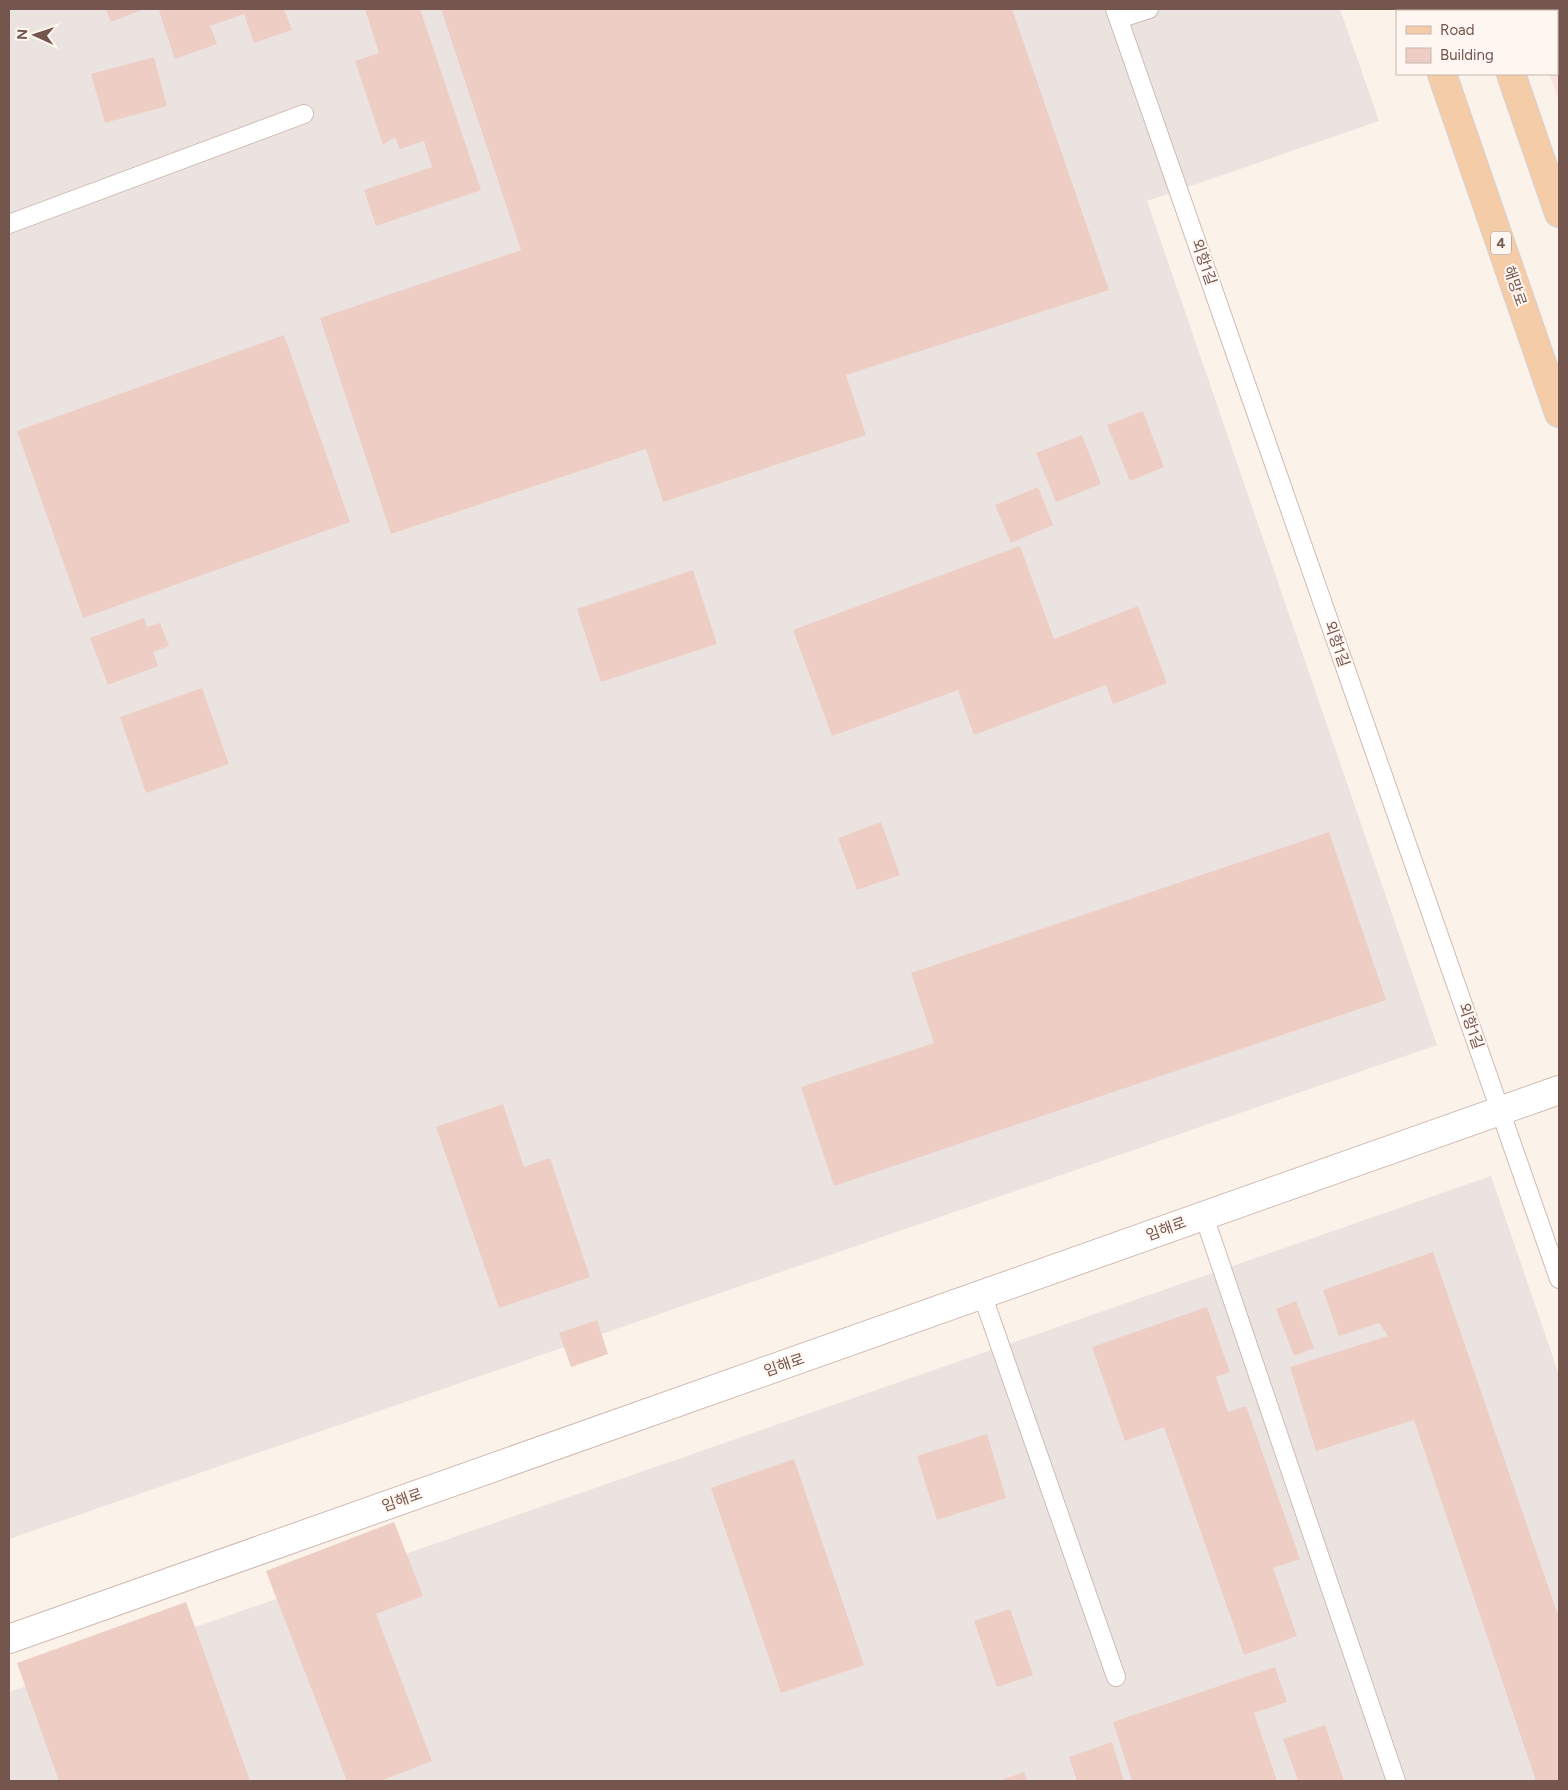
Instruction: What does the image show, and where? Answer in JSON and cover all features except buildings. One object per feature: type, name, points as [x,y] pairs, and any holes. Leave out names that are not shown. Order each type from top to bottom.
[{"type":"main road","name":"해망로","points":[[1442,75],[1559,413]]},
{"type":"main road","points":[[1511,75],[1559,213]]},
{"type":"street","name":"임해로","points":[[9,1639],[1559,1090]]},
{"type":"lane","points":[[1117,14],[1149,9]]},
{"type":"lane","name":"외항1길","points":[[1117,14],[1559,1279]]},
{"type":"lane","points":[[9,224],[304,114]]},
{"type":"lane","points":[[1204,1216],[1396,1781]]},
{"type":"lane","points":[[982,1294],[1116,1677]]},
{"type":"shaded area","points":[[9,9],[1340,9],[1379,121],[1147,201],[1437,1045],[9,1539]]},
{"type":"shaded area","points":[[1558,12],[1559,101],[1549,75],[1558,75]]},
{"type":"shaded area","points":[[1491,1176],[1559,1375],[1559,1781],[9,1781],[9,1692]]}]
